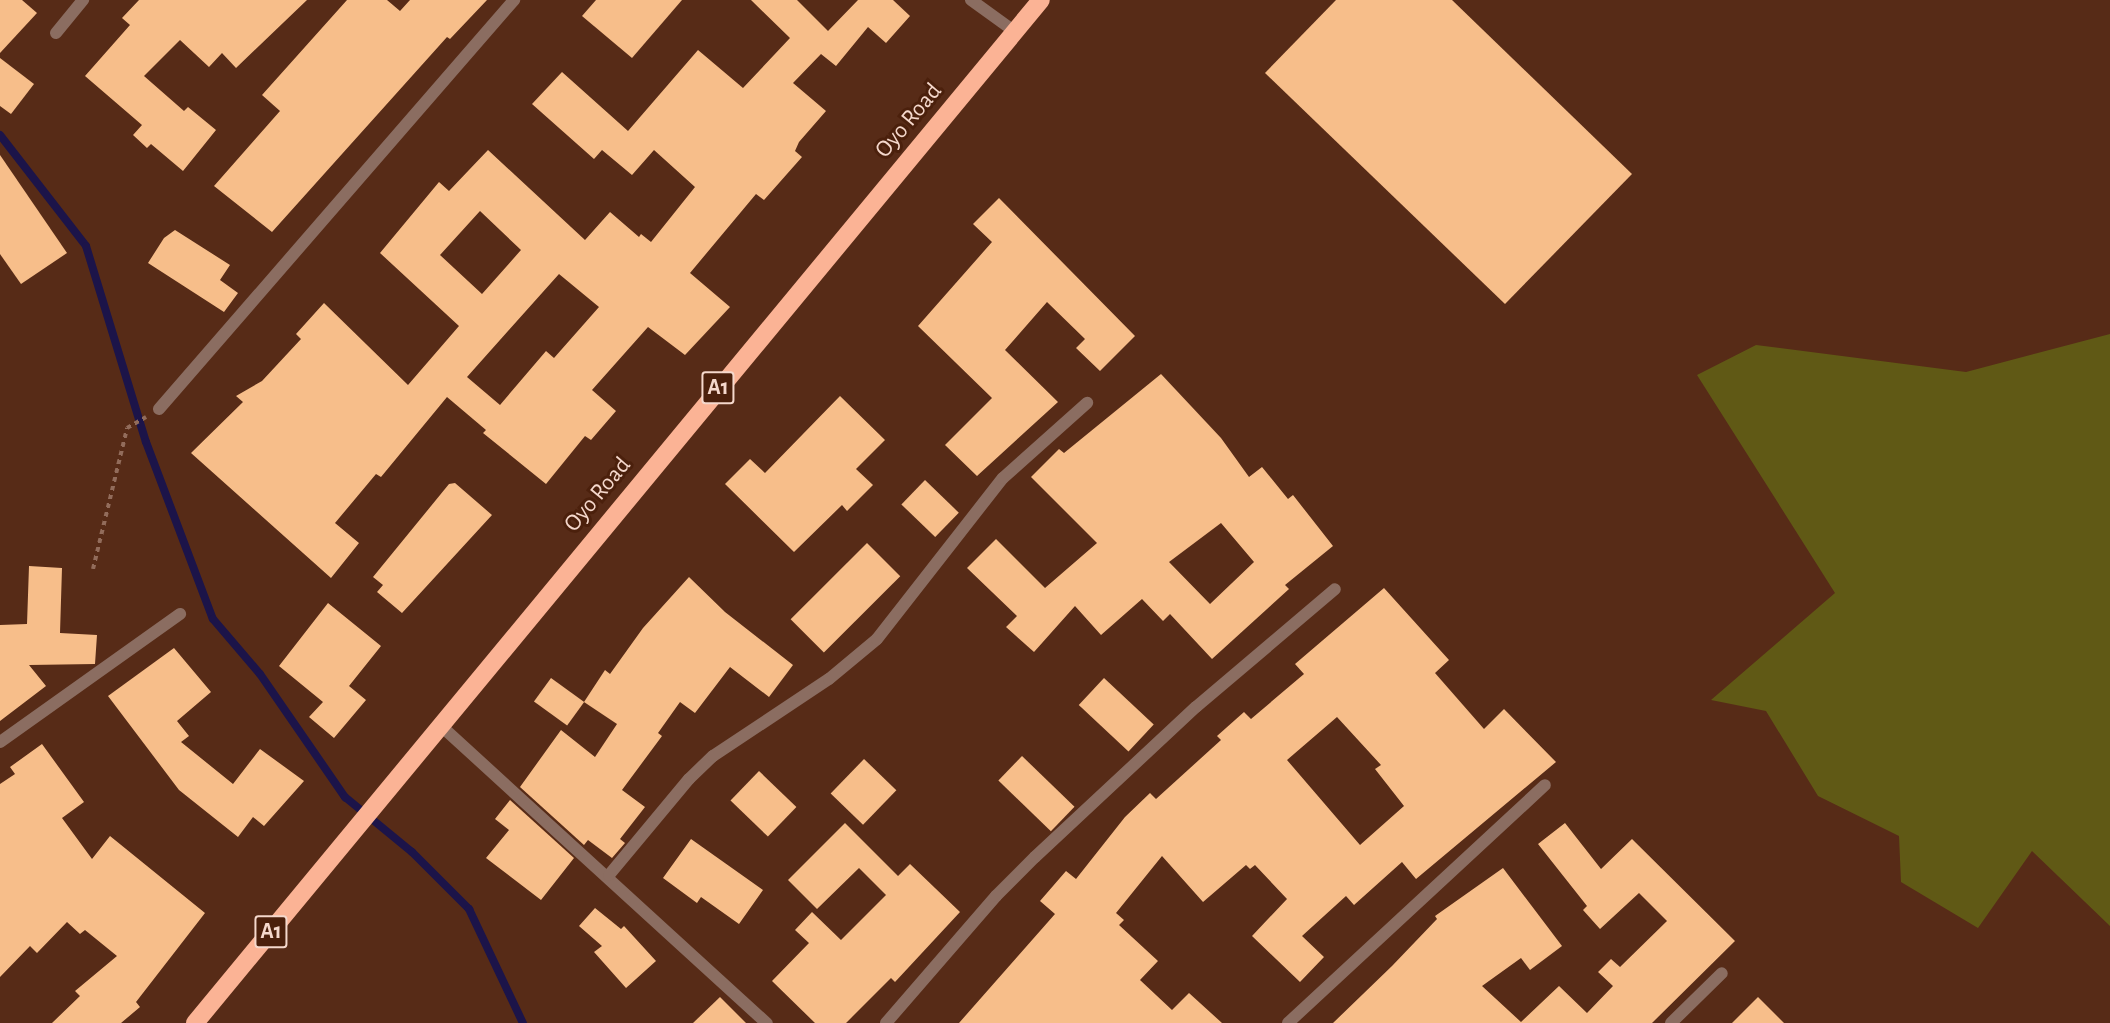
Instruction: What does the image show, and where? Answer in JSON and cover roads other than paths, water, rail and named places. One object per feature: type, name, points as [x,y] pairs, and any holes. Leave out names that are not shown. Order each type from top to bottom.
[{"type":"highway","name":"Oyo Road","points":[[195,1023],[347,841],[439,724],[1041,0]]},
{"type":"street","points":[[56,33],[83,0]]},
{"type":"street","points":[[159,409],[513,0]]},
{"type":"street","points":[[971,0],[1014,31]]},
{"type":"street","points":[[609,875],[689,778],[713,756],[829,679],[877,639],[1003,478],[1087,404]]},
{"type":"street","points":[[886,1023],[996,896],[1035,857],[1196,708],[1335,589]]},
{"type":"street","points":[[0,742],[180,614]]},
{"type":"street","points":[[439,724],[609,875],[767,1023]]},
{"type":"street","points":[[1288,1023],[1545,785]]},
{"type":"street","points":[[1671,1023],[1722,974]]},
{"type":"waterway","points":[[0,135],[86,246],[146,442],[213,619],[260,674],[345,797],[412,852],[469,909],[523,1023]]}]
